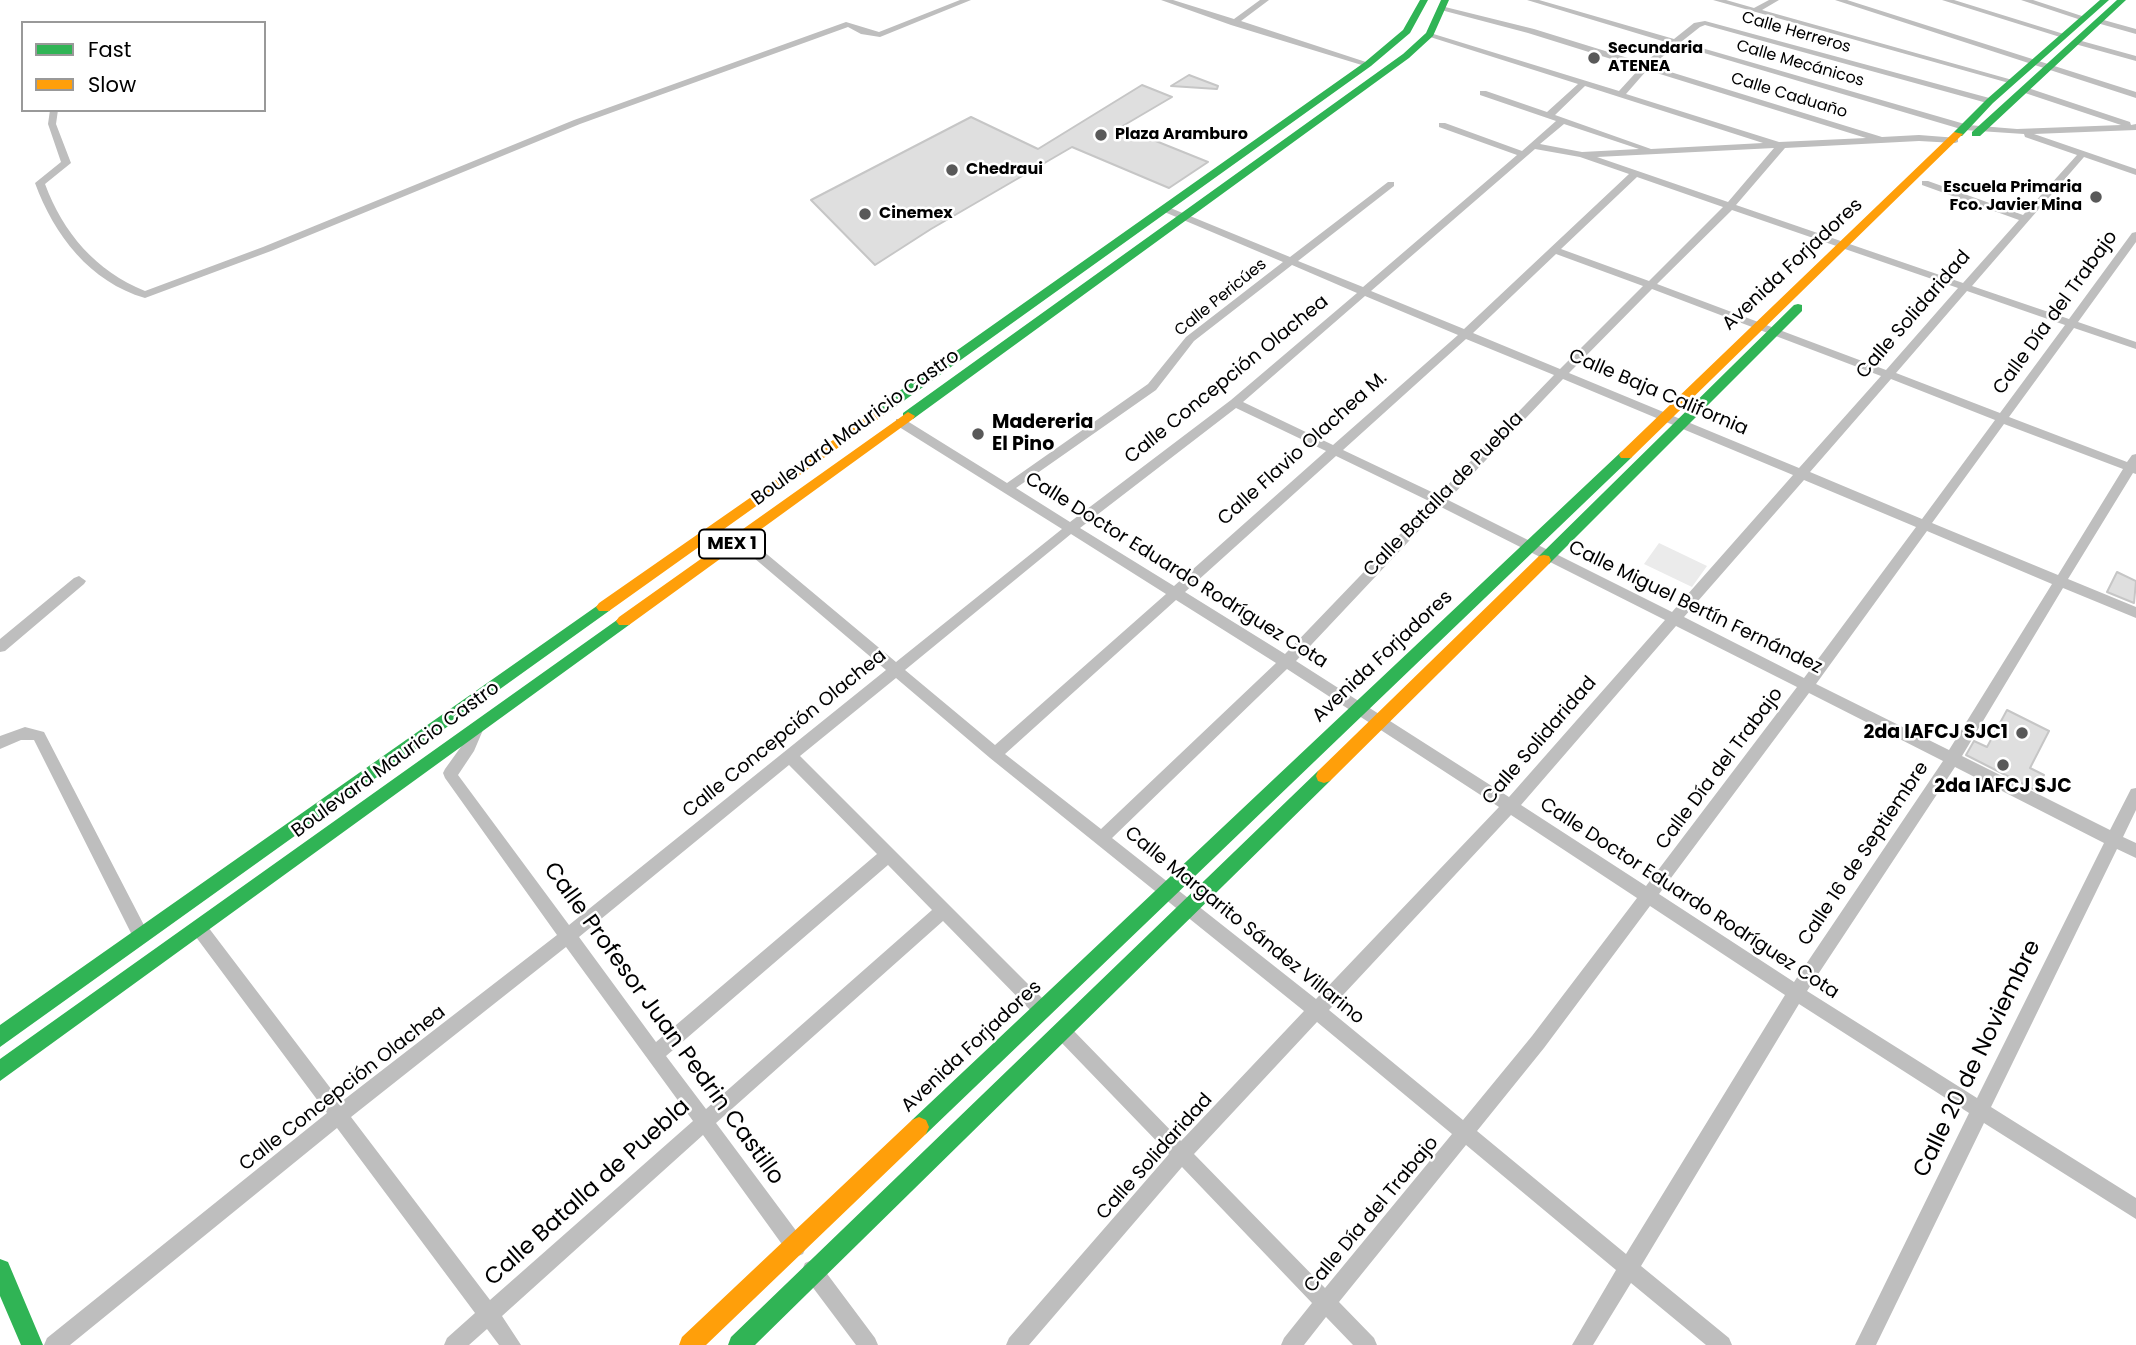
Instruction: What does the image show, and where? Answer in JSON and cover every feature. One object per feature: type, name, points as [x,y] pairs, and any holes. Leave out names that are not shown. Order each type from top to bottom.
[{"type":"main road","name":"Boulevard Mauricio Castro","points":[[0,1037],[1368,64],[1407,32],[1424,0]]},
{"type":"main road","name":"Avenida Forjadores","points":[[1851,248],[1925,183],[2018,85],[2114,1]]},
{"type":"main road","points":[[2114,1],[2136,8]]},
{"type":"main road","name":"Boulevard Mauricio Castro","points":[[0,1071],[1347,99],[1430,34],[1444,4]]},
{"type":"main road","points":[[1347,78],[1352,88],[1347,99]]},
{"type":"main road","name":"Avenida Forjadores","points":[[739,1345],[1382,723],[1546,555],[1681,423],[1768,328],[1851,248],[1955,140],[1974,129],[1990,101],[2018,85]]},
{"type":"main road","name":"Avenida Forjadores","points":[[690,1345],[1530,547],[1664,416],[1768,328]]},
{"type":"main road","points":[[0,1270],[32,1345]]},
{"type":"street","points":[[54,112],[52,124],[66,163],[40,183],[46,205],[67,240],[133,291],[145,295],[267,249],[577,122],[812,36],[849,24],[869,34],[890,32],[967,0]]},
{"type":"street","points":[[1165,0],[1368,64]]},
{"type":"street","points":[[1234,23],[1265,0]]},
{"type":"street","name":"Calle Mecánicos","points":[[1531,0],[1974,129]]},
{"type":"street","points":[[1717,0],[2018,85],[2135,127]]},
{"type":"street","points":[[1756,10],[1775,0]]},
{"type":"street","points":[[1839,0],[2132,94],[2136,84]]},
{"type":"street","points":[[1947,0],[2136,59]]},
{"type":"street","points":[[2025,0],[2136,32]]},
{"type":"street","name":"Calle Caduaño","points":[[1444,4],[1885,141]]},
{"type":"street","name":"Calle Herreros","points":[[1619,96],[1646,66],[1699,24],[1709,23],[1990,101]]},
{"type":"street","points":[[1430,34],[1582,85],[1781,146]]},
{"type":"street","points":[[1549,115],[1582,85]]},
{"type":"street","points":[[1483,93],[1655,151]]},
{"type":"street","name":"Calle Concepción Olachea","points":[[54,1345],[339,1115],[568,936],[1071,528],[1235,403],[1563,120]]},
{"type":"street","points":[[1442,125],[1530,151],[1582,155],[1955,140]]},
{"type":"street","points":[[1974,129],[2017,132],[2135,127]]},
{"type":"street","points":[[2017,132],[2136,172]]},
{"type":"street","name":"Calle Batalla de Puebla","points":[[1101,838],[1286,662],[1438,500],[1731,206],[1781,146]]},
{"type":"street","name":"Calle Solidaridad","points":[[1016,1345],[1182,1153],[1510,806],[2082,153]]},
{"type":"street","points":[[1582,155],[2136,346]]},
{"type":"street","name":"Calle Flavio Olachea M.","points":[[995,754],[1173,592],[1465,334],[1636,173]]},
{"type":"street","points":[[1925,183],[2024,219]]},
{"type":"street","name":"Calle Pericúes","points":[[1007,488],[1152,387],[1187,342],[1391,184]]},
{"type":"street","name":"Calle Baja California","points":[[1165,209],[2136,613]]},
{"type":"street","name":"Calle Día del Trabajo","points":[[1292,1345],[1325,1301],[1466,1132],[1648,895],[2074,325],[2136,235]]},
{"type":"street","points":[[1554,250],[2134,465]]},
{"type":"street","name":"Calle Miguel Bertín Fernández","points":[[1235,403],[1438,500],[2136,851]]},
{"type":"street","name":"Calle Doctor Eduardo Rodríguez Cota","points":[[900,422],[1359,707],[1796,993],[2136,1209]]},
{"type":"street","name":"Calle 16 de Septiembre","points":[[1582,1345],[1796,993],[1952,759],[2134,465]]},
{"type":"street","name":"Calle Margarito Sández Villarino","points":[[739,538],[995,754],[1316,1010],[1722,1345]]},
{"type":"street","points":[[0,647],[79,581]]},
{"type":"street","name":"Calle Profesor Juan Pedrin Castillo","points":[[476,729],[469,747],[450,772],[452,778],[868,1345]]},
{"type":"street","points":[[0,743],[25,733],[33,732],[39,736],[141,936]]},
{"type":"street","points":[[789,755],[1042,1010]]},
{"type":"street","name":"Calle 20 de Noviembre","points":[[1865,1345],[2136,794]]},
{"type":"street","points":[[655,1054],[888,855]]},
{"type":"street","name":"Calle Batalla de Puebla","points":[[454,1345],[943,910]]},
{"type":"street","points":[[199,928],[511,1345]]},
{"type":"street","points":[[1063,1032],[1367,1345]]},
{"type":"shaded area","points":[[1659,543],[1707,566],[1692,587],[1644,564]]},
{"type":"building","points":[[1189,75],[1218,86],[1217,89],[1171,86]]},
{"type":"building","points":[[1142,85],[1172,97],[1121,127],[1208,162],[1169,188],[1072,147],[931,229],[875,265],[811,200],[971,117],[1038,149]]},
{"type":"building","points":[[2117,572],[2136,581],[2134,603],[2107,592]]},
{"type":"building","points":[[2007,710],[2049,731],[2030,768],[2044,775],[2035,790],[1966,755],[1974,741],[1987,747]]},
{"type":"traffic: fast","points":[[879,412],[1368,64],[1407,31],[1424,0]]},
{"type":"traffic: fast","points":[[908,416],[1406,56],[1430,34],[1445,0]]},
{"type":"traffic: fast","points":[[1958,134],[1990,101],[2105,0]]},
{"type":"traffic: fast","points":[[1976,134],[2122,0]]},
{"type":"traffic: fast","points":[[1544,560],[1798,308]]},
{"type":"traffic: fast","points":[[919,1127],[1626,455]]},
{"type":"traffic: fast","points":[[0,1037],[604,607]]},
{"type":"traffic: fast","points":[[0,1071],[624,621]]},
{"type":"traffic: fast","points":[[739,1345],[1324,776]]},
{"type":"traffic: fast","points":[[0,1270],[32,1345]]},
{"type":"traffic: slow","points":[[1626,455],[1958,134]]},
{"type":"traffic: slow","points":[[604,607],[879,412]]},
{"type":"traffic: slow","points":[[624,621],[908,416]]},
{"type":"traffic: slow","points":[[1324,776],[1544,560]]},
{"type":"traffic: slow","points":[[690,1345],[919,1127]]},
{"type":"place","name":"Secundaria ATENEA","points":[[1594,58]]},
{"type":"place","name":"Plaza Aramburo","points":[[1101,135]]},
{"type":"place","name":"Chedraui","points":[[952,170]]},
{"type":"place","name":"Escuela Primaria Fco. Javier Mina","points":[[2096,197]]},
{"type":"place","name":"Cinemex","points":[[865,214]]},
{"type":"place","name":"Madereria El Pino","points":[[978,434]]},
{"type":"place","name":"2da IAFCJ SJC1","points":[[2022,733]]},
{"type":"place","name":"2da IAFCJ SJC","points":[[2003,765]]}]
